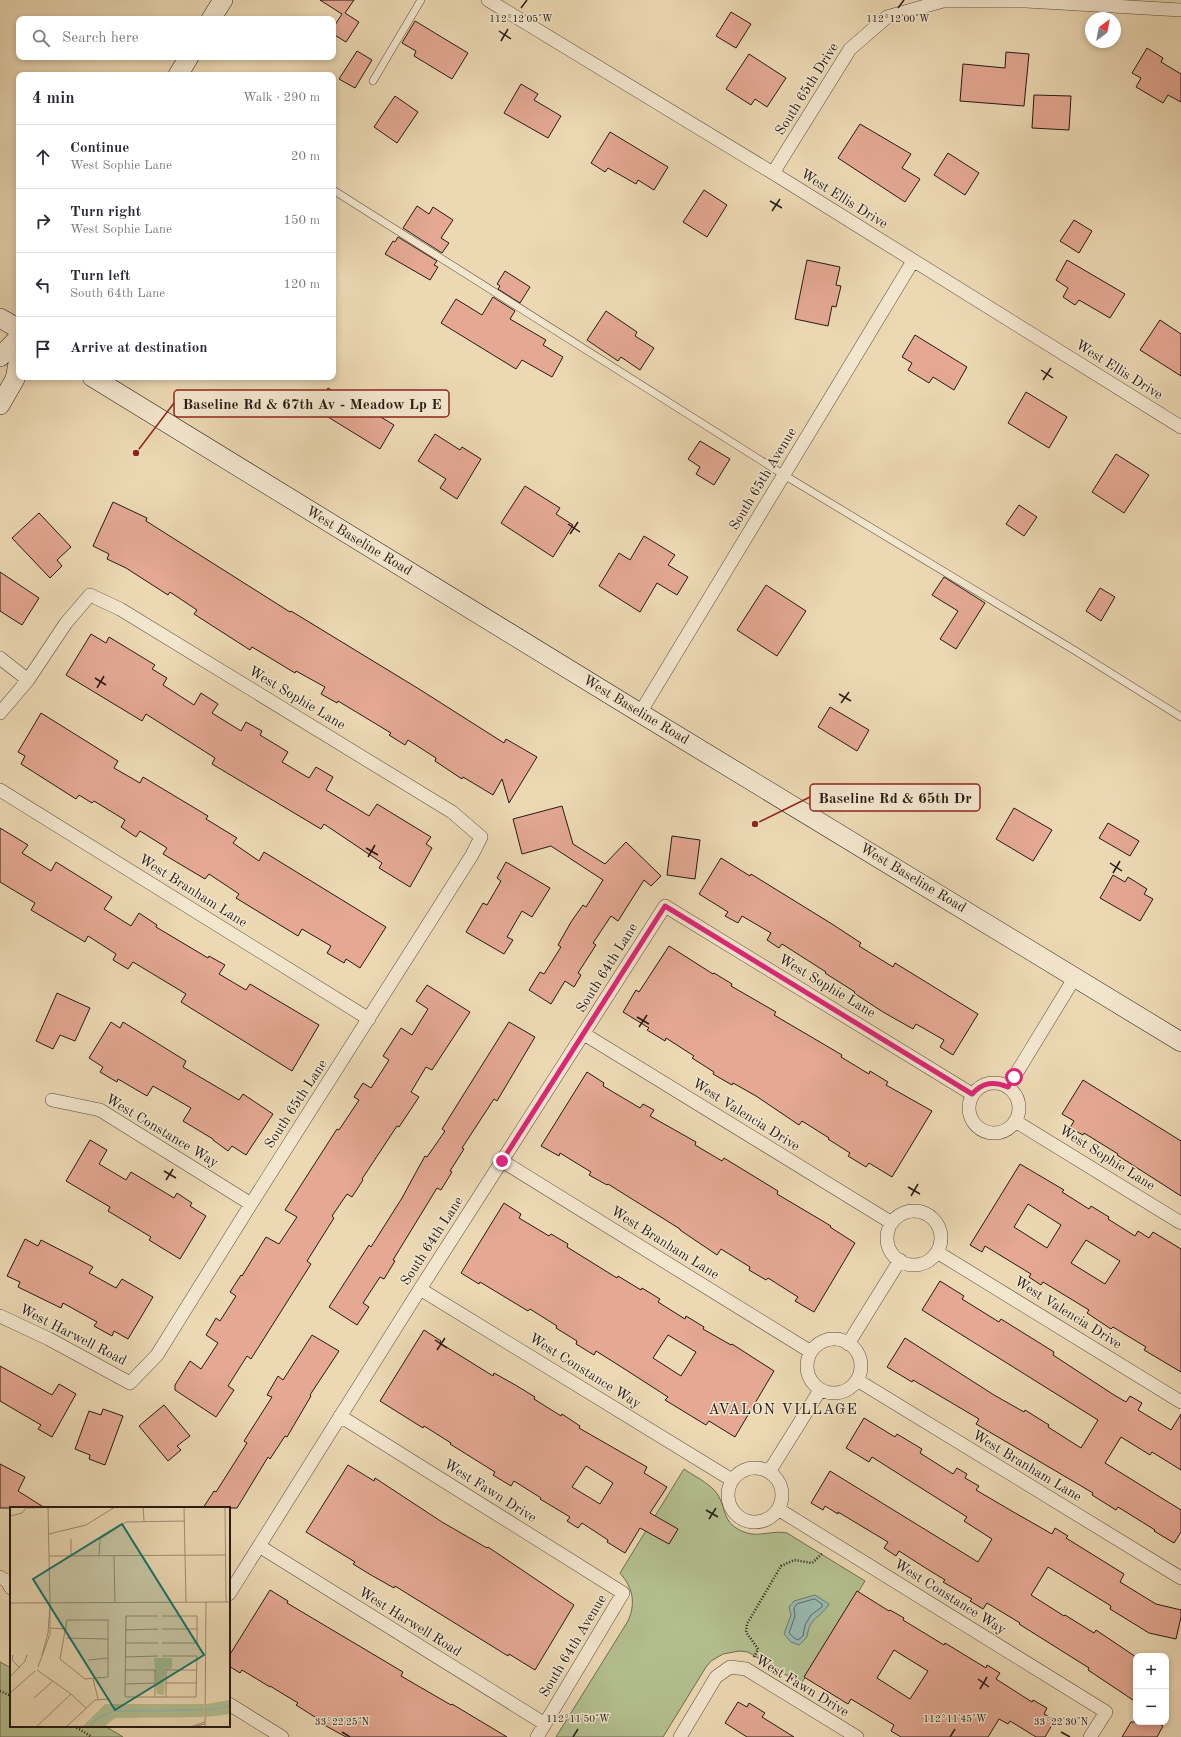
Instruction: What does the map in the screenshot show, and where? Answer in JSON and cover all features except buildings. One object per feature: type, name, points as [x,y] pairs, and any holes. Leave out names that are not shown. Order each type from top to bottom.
[{"type":"main road","points":[[213,16],[223,0]]},
{"type":"main road","points":[[180,72],[186,60]]},
{"type":"main road","points":[[0,318],[16,327]]},
{"type":"main road","points":[[0,357],[16,340]]},
{"type":"main road","points":[[0,405],[15,378],[16,373]]},
{"type":"main road","name":"West Baseline Road","points":[[97,380],[1181,1042]]},
{"type":"street","name":"West Ellis Drive","points":[[488,0],[507,5],[913,261],[1181,427]]},
{"type":"street","name":"South 65th Drive","points":[[773,173],[850,49],[888,17],[944,1],[1026,1],[1181,10]]},
{"type":"street","name":"South 65th Avenue","points":[[640,713],[913,261]]},
{"type":"street","name":"West Sophie Lane","points":[[28,680],[66,623],[90,595],[120,609],[452,812],[481,837]]},
{"type":"street","points":[[0,658],[28,680],[0,713]]},
{"type":"street","name":"West Branham Lane","points":[[0,790],[369,1019]]},
{"type":"street","name":"South 65th Lane","points":[[130,1383],[157,1355],[472,856],[481,837]]},
{"type":"street","name":"West Sophie Lane","points":[[665,906],[972,1094]]},
{"type":"street","name":"South 64th Lane","points":[[230,1592],[420,1289],[665,906]]},
{"type":"street","points":[[1008,1087],[1075,977]]},
{"type":"street","name":"West Valencia Drive","points":[[584,1034],[892,1223]]},
{"type":"street","points":[[989,1083],[1001,1084],[1008,1087],[1013,1091],[1018,1102],[1019,1109],[1015,1121],[1011,1126],[998,1133],[990,1133],[977,1127],[970,1115],[969,1100],[972,1094],[978,1088],[989,1083]]},
{"type":"street","name":"West Constance Way","points":[[52,1100],[100,1110],[251,1204]]},
{"type":"street","name":"West Sophie Lane","points":[[1015,1121],[1181,1223]]},
{"type":"street","name":"West Branham Lane","points":[[502,1161],[811,1352]]},
{"type":"street","points":[[906,1212],[920,1212],[932,1218],[938,1225],[941,1234],[941,1243],[937,1252],[928,1260],[917,1264],[908,1264],[900,1260],[894,1255],[887,1240],[888,1231],[892,1223],[898,1216],[906,1212]]},
{"type":"street","name":"West Valencia Drive","points":[[937,1252],[1181,1402]]},
{"type":"street","points":[[848,1344],[900,1260]]},
{"type":"street","name":"West Constance Way","points":[[420,1289],[732,1480]]},
{"type":"street","name":"West Harwell Road","points":[[0,1316],[49,1339],[130,1383]]},
{"type":"street","points":[[832,1340],[840,1340],[848,1344],[859,1356],[861,1364],[857,1380],[852,1387],[840,1392],[820,1390],[809,1376],[807,1364],[811,1352],[824,1342],[832,1340]]},
{"type":"street","name":"West Branham Lane","points":[[857,1380],[1181,1578]]},
{"type":"street","points":[[769,1472],[820,1390]]},
{"type":"street","name":"West Fawn Drive","points":[[340,1416],[624,1593]]},
{"type":"street","points":[[761,1469],[769,1472],[776,1478],[781,1489],[781,1502],[778,1509],[772,1515],[759,1521],[751,1521],[737,1515],[729,1503],[728,1495],[732,1480],[745,1470],[761,1469]]},
{"type":"street","name":"West Constance Way","points":[[778,1509],[1106,1712],[1090,1737]]},
{"type":"street","name":"West Harwell Road","points":[[259,1546],[545,1724]]},
{"type":"street","points":[[0,1577],[7,1581],[10,1586]]},
{"type":"street","name":"South 64th Avenue","points":[[537,1737],[624,1593]]},
{"type":"street","name":"West Fawn Drive","points":[[680,1737],[716,1677],[730,1667],[746,1670],[857,1737]]},
{"type":"street","points":[[230,1705],[282,1737]]},
{"type":"lane","points":[[373,81],[421,0]]},
{"type":"lane","points":[[336,192],[784,475],[1067,646],[1181,717]]},
{"type":"path","points":[[746,1670],[758,1649],[746,1632],[747,1624],[781,1566],[794,1560],[812,1563],[830,1542]]},
{"type":"path","points":[[0,1691],[10,1696]]},
{"type":"path","points":[[76,1727],[92,1737]]},
{"type":"green space","points":[[684,1469],[715,1491],[722,1503],[728,1520],[738,1529],[752,1534],[777,1532],[787,1533],[865,1581],[801,1684],[748,1652],[739,1651],[723,1654],[711,1661],[706,1667],[663,1737],[556,1737],[628,1621],[632,1608],[632,1596],[628,1584],[620,1573]]},
{"type":"green space","points":[[0,1662],[10,1667],[10,1727],[107,1727],[123,1737],[0,1737]]},
{"type":"water","points":[[815,1595],[829,1604],[810,1625],[807,1637],[799,1645],[791,1642],[784,1634],[791,1615],[789,1607],[794,1601]]},
{"type":"place","name":"Baseline Rd & 67th Av - Meadow Lp E","points":[[136,453]]},
{"type":"place","name":"Baseline Rd & 65th Dr","points":[[755,824]]},
{"type":"district","name":"AVALON VILLAGE","points":[[783,1410]]},
{"type":"route","points":[[502,1161],[665,906],[972,1094],[985,1084],[993,1082],[1008,1087],[1014,1077]]}]
